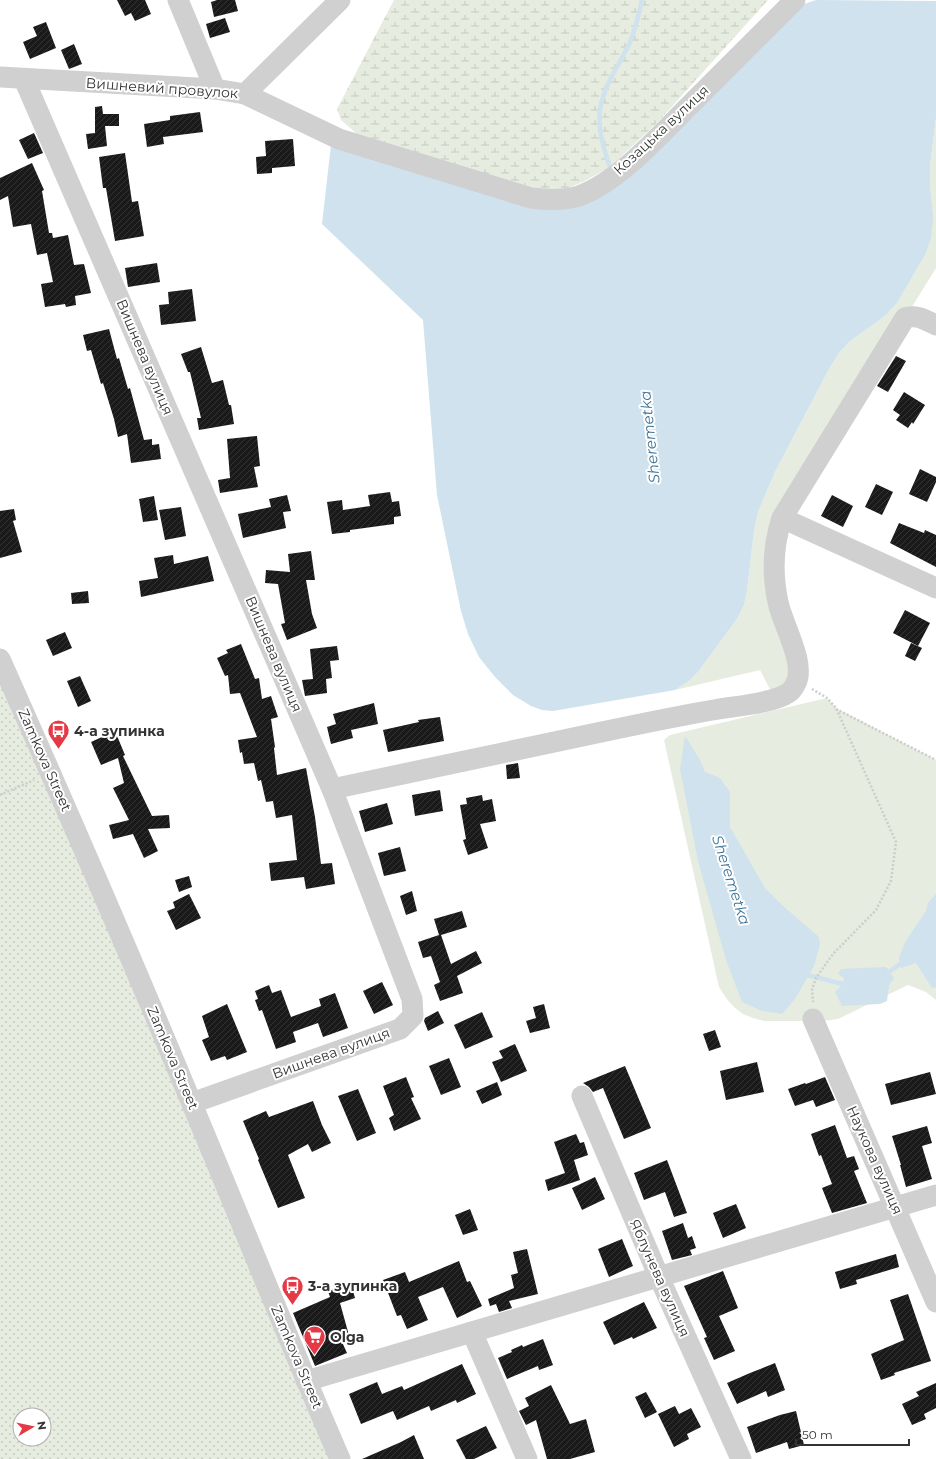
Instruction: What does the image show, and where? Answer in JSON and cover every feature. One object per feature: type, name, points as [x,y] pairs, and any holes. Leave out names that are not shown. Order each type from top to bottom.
[{"type":"street","points":[[178,0],[215,89]]},
{"type":"street","points":[[245,94],[340,0]]},
{"type":"street","name":"Козацька вулиця","points":[[339,139],[531,198],[561,200],[579,196],[592,190],[619,172],[634,159],[795,0]]},
{"type":"street","name":"Вишневий провулок","points":[[0,77],[215,89],[245,94],[339,139]]},
{"type":"street","name":"Вишнева вулиця","points":[[24,79],[332,789],[412,999],[413,1016],[400,1029],[192,1103]]},
{"type":"street","points":[[332,789],[680,715],[778,698],[788,693],[794,688],[798,680],[798,671],[797,662],[780,611],[775,584],[775,543],[782,518],[905,318],[916,316],[936,325]]},
{"type":"street","points":[[782,518],[936,588]]},
{"type":"street","name":"Zamkova Street","points":[[0,659],[192,1103],[306,1381],[340,1459]]},
{"type":"street","name":"Наукова вулиця","points":[[813,1019],[936,1302]]},
{"type":"street","name":"Яблунева вулиця","points":[[582,1096],[659,1277],[741,1459]]},
{"type":"street","points":[[306,1381],[936,1195]]},
{"type":"street","points":[[472,1332],[527,1459]]},
{"type":"path","points":[[798,680],[827,698],[836,708],[896,842],[891,881],[876,910],[833,954],[816,978],[812,989],[813,1019]]},
{"type":"path","points":[[836,708],[936,760]]},
{"type":"path","points":[[0,795],[50,772]]},
{"type":"green space","points":[[394,0],[768,0],[657,123],[610,167],[583,182],[566,189],[544,192],[357,134],[341,120],[337,109]]},
{"type":"green space","points":[[936,118],[936,268],[905,318],[775,543],[797,662],[775,699],[760,670],[675,690],[689,681],[698,672],[737,619],[744,605],[758,512],[775,472],[829,369],[839,353],[849,342],[885,316],[897,303],[925,255],[930,166]]},
{"type":"green space","points":[[0,659],[341,1459],[0,1459]]},
{"type":"green space","points":[[827,698],[836,708],[936,760],[936,1000],[926,992],[908,985],[838,1019],[823,1021],[764,1021],[743,1014],[726,998],[719,987],[664,740],[670,735]]},
{"type":"water","points":[[816,0],[936,1],[936,118],[930,166],[930,187],[933,217],[931,238],[925,255],[897,303],[885,316],[849,342],[839,353],[829,369],[775,472],[758,512],[744,605],[737,619],[698,672],[689,681],[675,690],[553,711],[542,710],[531,706],[513,695],[495,677],[479,657],[468,634],[461,611],[437,495],[423,320],[322,224],[331,145],[572,205],[804,4]]},
{"type":"water","points":[[685,736],[700,760],[705,772],[720,778],[730,792],[730,827],[765,888],[819,937],[820,944],[814,966],[795,999],[782,1014],[762,1011],[742,1002],[726,960],[698,861],[680,769]]},
{"type":"water","points":[[936,894],[936,987],[932,988],[916,963],[901,968],[899,958],[905,942],[926,911],[928,903]]},
{"type":"water","points":[[886,967],[894,978],[889,985],[887,1001],[880,1004],[842,1006],[835,992],[843,984],[844,978],[838,974],[841,969]]},
{"type":"building","points":[[117,0],[145,0],[151,14],[135,21],[131,13],[125,16]]},
{"type":"building","points":[[217,0],[235,0],[238,11],[214,17],[211,2]]},
{"type":"building","points":[[225,18],[230,32],[210,38],[206,24]]},
{"type":"building","points":[[46,22],[56,48],[30,59],[23,42],[37,36],[33,27]]},
{"type":"building","points":[[74,44],[82,64],[69,69],[61,50]]},
{"type":"building","points":[[102,106],[103,114],[119,114],[119,126],[105,126],[107,146],[88,149],[86,134],[95,133],[95,107]]},
{"type":"building","points":[[200,112],[203,132],[163,137],[164,144],[147,147],[144,124],[170,120],[170,116]]},
{"type":"building","points":[[34,133],[43,153],[28,159],[19,140]]},
{"type":"building","points":[[293,139],[295,166],[272,168],[272,173],[257,174],[256,157],[266,156],[265,141]]},
{"type":"building","points":[[125,153],[132,202],[138,201],[144,236],[115,241],[106,188],[103,188],[99,157]]},
{"type":"building","points":[[32,163],[44,190],[42,191],[49,233],[52,233],[53,238],[68,235],[74,265],[84,264],[91,293],[75,296],[76,305],[66,307],[65,304],[45,307],[41,284],[53,282],[47,253],[37,255],[31,224],[13,227],[8,196],[0,200],[0,178]]},
{"type":"building","points":[[157,263],[160,282],[128,287],[125,268]]},
{"type":"building","points":[[192,289],[196,321],[161,325],[159,305],[169,304],[168,292]]},
{"type":"building","points":[[109,329],[117,359],[119,358],[128,389],[130,388],[144,440],[152,439],[152,445],[159,444],[161,459],[131,463],[127,434],[118,437],[103,383],[101,384],[91,350],[87,351],[83,335]]},
{"type":"building","points":[[201,347],[212,383],[223,380],[229,405],[231,405],[234,424],[199,430],[197,418],[201,418],[190,372],[188,372],[181,354]]},
{"type":"building","points":[[896,356],[906,361],[888,392],[877,386]]},
{"type":"building","points":[[904,392],[925,405],[913,424],[912,422],[908,428],[896,420],[900,415],[893,410]]},
{"type":"building","points":[[257,436],[260,466],[254,467],[258,487],[220,493],[218,480],[230,478],[227,439]]},
{"type":"building","points":[[920,469],[936,477],[936,482],[927,502],[909,494]]},
{"type":"building","points":[[876,484],[893,492],[882,515],[865,507]]},
{"type":"building","points":[[390,492],[392,502],[399,501],[401,516],[394,517],[394,524],[332,534],[327,502],[342,500],[343,510],[370,506],[368,495]]},
{"type":"building","points":[[287,495],[291,511],[283,512],[286,528],[243,538],[238,514],[271,507],[269,499]]},
{"type":"building","points":[[832,495],[853,506],[843,527],[821,516]]},
{"type":"building","points":[[154,496],[158,520],[143,522],[139,499]]},
{"type":"building","points":[[181,507],[186,536],[165,540],[159,510]]},
{"type":"building","points":[[14,509],[16,520],[13,521],[22,552],[0,558],[0,511]]},
{"type":"building","points":[[899,523],[924,533],[925,530],[936,535],[936,567],[890,543]]},
{"type":"building","points":[[311,551],[315,580],[306,580],[312,614],[317,628],[287,640],[281,624],[285,623],[278,584],[265,583],[266,570],[290,572],[288,554]]},
{"type":"building","points":[[173,555],[174,564],[208,556],[214,581],[141,597],[139,581],[158,578],[154,558]]},
{"type":"building","points":[[88,591],[89,603],[72,604],[71,593]]},
{"type":"building","points":[[905,610],[930,623],[918,646],[893,633]]},
{"type":"building","points":[[65,632],[72,648],[53,656],[46,640]]},
{"type":"building","points":[[911,643],[922,648],[915,661],[905,656]]},
{"type":"building","points":[[241,644],[255,679],[259,678],[262,699],[271,696],[278,717],[271,719],[277,775],[306,768],[315,817],[321,864],[332,863],[335,884],[306,889],[304,877],[271,881],[269,863],[297,860],[292,815],[276,818],[273,801],[266,802],[261,780],[258,781],[254,763],[244,764],[242,752],[240,753],[238,740],[257,737],[240,693],[230,694],[228,675],[225,676],[217,658],[228,653],[226,650]]},
{"type":"building","points":[[337,646],[339,660],[330,661],[332,678],[326,679],[327,693],[305,696],[302,680],[313,679],[310,649]]},
{"type":"building","points":[[80,676],[91,701],[78,707],[67,681]]},
{"type":"building","points":[[374,703],[378,724],[351,730],[353,738],[331,744],[327,727],[336,724],[333,714]]},
{"type":"building","points":[[440,717],[444,741],[388,752],[383,730],[419,722],[418,720]]},
{"type":"building","points":[[115,731],[125,755],[123,756],[152,816],[169,815],[170,828],[148,829],[158,851],[144,858],[133,834],[113,839],[109,825],[129,820],[113,788],[124,783],[118,758],[101,765],[91,742]]},
{"type":"building","points":[[518,763],[520,778],[507,779],[506,765]]},
{"type":"building","points":[[440,790],[443,811],[415,816],[412,795]]},
{"type":"building","points":[[482,795],[483,801],[492,799],[496,821],[480,824],[488,848],[468,855],[463,840],[466,839],[460,805],[467,804],[466,798]]},
{"type":"building","points":[[387,803],[393,824],[365,832],[359,811]]},
{"type":"building","points":[[400,847],[406,871],[384,876],[378,853]]},
{"type":"building","points":[[189,876],[192,887],[179,892],[175,880]]},
{"type":"building","points":[[412,891],[417,911],[406,915],[400,896]]},
{"type":"building","points":[[189,894],[201,918],[176,930],[167,911],[175,908],[173,902]]},
{"type":"building","points":[[462,911],[467,927],[441,935],[451,964],[476,951],[482,963],[457,976],[463,993],[440,1001],[434,985],[440,982],[431,956],[423,958],[418,942],[439,935],[434,919]]},
{"type":"building","points":[[382,982],[393,1005],[374,1014],[363,991]]},
{"type":"building","points":[[269,985],[272,993],[281,990],[291,1017],[321,1006],[319,999],[335,993],[348,1028],[323,1037],[318,1023],[293,1032],[296,1042],[276,1049],[262,1010],[259,1011],[255,1000],[258,999],[255,991]]},
{"type":"building","points":[[227,1004],[247,1052],[227,1060],[225,1056],[211,1061],[202,1040],[209,1037],[202,1016]]},
{"type":"building","points":[[544,1004],[550,1028],[530,1033],[526,1021],[536,1018],[533,1007]]},
{"type":"building","points":[[438,1011],[444,1023],[428,1031],[424,1021],[425,1018]]},
{"type":"building","points":[[482,1012],[493,1037],[465,1049],[454,1025]]},
{"type":"building","points":[[715,1030],[721,1047],[709,1051],[703,1034]]},
{"type":"building","points":[[515,1044],[527,1071],[501,1082],[492,1062],[503,1058],[499,1051]]},
{"type":"building","points":[[449,1058],[461,1087],[441,1095],[429,1066]]},
{"type":"building","points":[[757,1062],[764,1092],[726,1100],[720,1071]]},
{"type":"building","points":[[625,1066],[651,1128],[624,1139],[603,1088],[593,1092],[583,1083]]},
{"type":"building","points":[[930,1072],[936,1094],[891,1105],[885,1084]]},
{"type":"building","points":[[406,1077],[414,1097],[411,1098],[421,1119],[394,1131],[389,1118],[394,1115],[383,1086]]},
{"type":"building","points":[[825,1077],[835,1100],[816,1107],[813,1100],[795,1106],[788,1089]]},
{"type":"building","points":[[497,1082],[502,1095],[482,1104],[476,1091]]},
{"type":"building","points":[[358,1089],[376,1133],[357,1141],[338,1096]]},
{"type":"building","points":[[313,1101],[331,1143],[312,1152],[308,1144],[288,1155],[305,1198],[278,1208],[243,1121],[266,1111],[269,1117]]},
{"type":"building","points":[[835,1125],[847,1158],[854,1156],[859,1169],[854,1171],[867,1203],[832,1213],[822,1188],[832,1184],[811,1134]]},
{"type":"building","points":[[927,1126],[932,1143],[922,1146],[932,1179],[906,1187],[892,1136]]},
{"type":"building","points":[[576,1134],[580,1143],[584,1142],[588,1155],[574,1160],[580,1180],[548,1191],[545,1180],[565,1173],[554,1142]]},
{"type":"building","points":[[667,1160],[687,1213],[674,1217],[665,1192],[644,1200],[634,1173]]},
{"type":"building","points":[[595,1177],[605,1199],[582,1210],[572,1188]]},
{"type":"building","points":[[736,1204],[746,1228],[723,1238],[713,1213]]},
{"type":"building","points":[[470,1209],[478,1230],[463,1235],[455,1215]]},
{"type":"building","points":[[683,1223],[688,1238],[692,1236],[696,1248],[690,1250],[692,1255],[672,1260],[662,1231]]},
{"type":"building","points":[[622,1239],[633,1266],[609,1277],[598,1249]]},
{"type":"building","points":[[527,1249],[538,1294],[509,1301],[512,1308],[499,1312],[496,1304],[490,1306],[488,1299],[514,1288],[511,1275],[518,1273],[513,1252]]},
{"type":"building","points":[[896,1254],[899,1267],[856,1280],[857,1284],[840,1289],[835,1272]]},
{"type":"building","points":[[459,1261],[467,1282],[470,1281],[482,1306],[457,1318],[443,1287],[418,1297],[428,1320],[407,1329],[401,1315],[397,1316],[383,1280],[405,1272],[409,1282]]},
{"type":"building","points":[[723,1271],[738,1308],[719,1316],[735,1351],[714,1360],[704,1338],[707,1337],[684,1286]]},
{"type":"building","points":[[351,1284],[355,1298],[340,1303],[350,1339],[342,1342],[347,1353],[315,1366],[293,1313],[330,1297],[328,1291]]},
{"type":"building","points":[[908,1294],[931,1361],[894,1373],[895,1375],[881,1380],[871,1354],[904,1340],[890,1300]]},
{"type":"building","points":[[644,1302],[657,1328],[633,1339],[632,1337],[614,1345],[603,1322]]},
{"type":"building","points":[[543,1339],[553,1365],[539,1370],[538,1366],[507,1379],[498,1358],[512,1352],[511,1350],[522,1345],[523,1347]]},
{"type":"building","points":[[775,1363],[785,1390],[768,1397],[766,1391],[737,1404],[727,1383]]},
{"type":"building","points":[[462,1364],[476,1394],[457,1403],[456,1400],[431,1411],[429,1406],[397,1420],[393,1411],[361,1424],[349,1394],[377,1382],[382,1394],[402,1386],[404,1390]]},
{"type":"building","points":[[936,1383],[936,1408],[924,1414],[926,1419],[912,1425],[902,1404],[919,1396],[916,1392]]},
{"type":"building","points":[[551,1385],[570,1424],[586,1419],[595,1452],[570,1459],[547,1459],[536,1420],[526,1425],[519,1411],[529,1406],[525,1398]]},
{"type":"building","points":[[646,1392],[657,1412],[645,1418],[635,1397]]},
{"type":"building","points":[[675,1406],[679,1414],[691,1408],[701,1427],[687,1434],[689,1439],[674,1447],[658,1414]]},
{"type":"building","points":[[796,1411],[804,1445],[789,1449],[787,1442],[756,1453],[747,1427]]},
{"type":"building","points":[[486,1426],[497,1448],[474,1459],[466,1459],[456,1440]]},
{"type":"building","points":[[414,1435],[424,1459],[362,1459],[401,1442]]},
{"type":"waterway","name":"Sheremetka","points":[[610,167],[600,132],[601,106],[609,82],[632,37],[642,0]]},
{"type":"waterway","name":"Sheremetka","points":[[883,973],[889,972],[904,961]]},
{"type":"waterway","name":"Sheremetka","points":[[802,972],[807,975],[843,984],[849,982]]},
{"type":"place","name":"4-а зупинка","points":[[59,750]]},
{"type":"place","name":"3-а зупинка","points":[[293,1306]]},
{"type":"place","name":"Olga","points":[[314,1356]]}]
